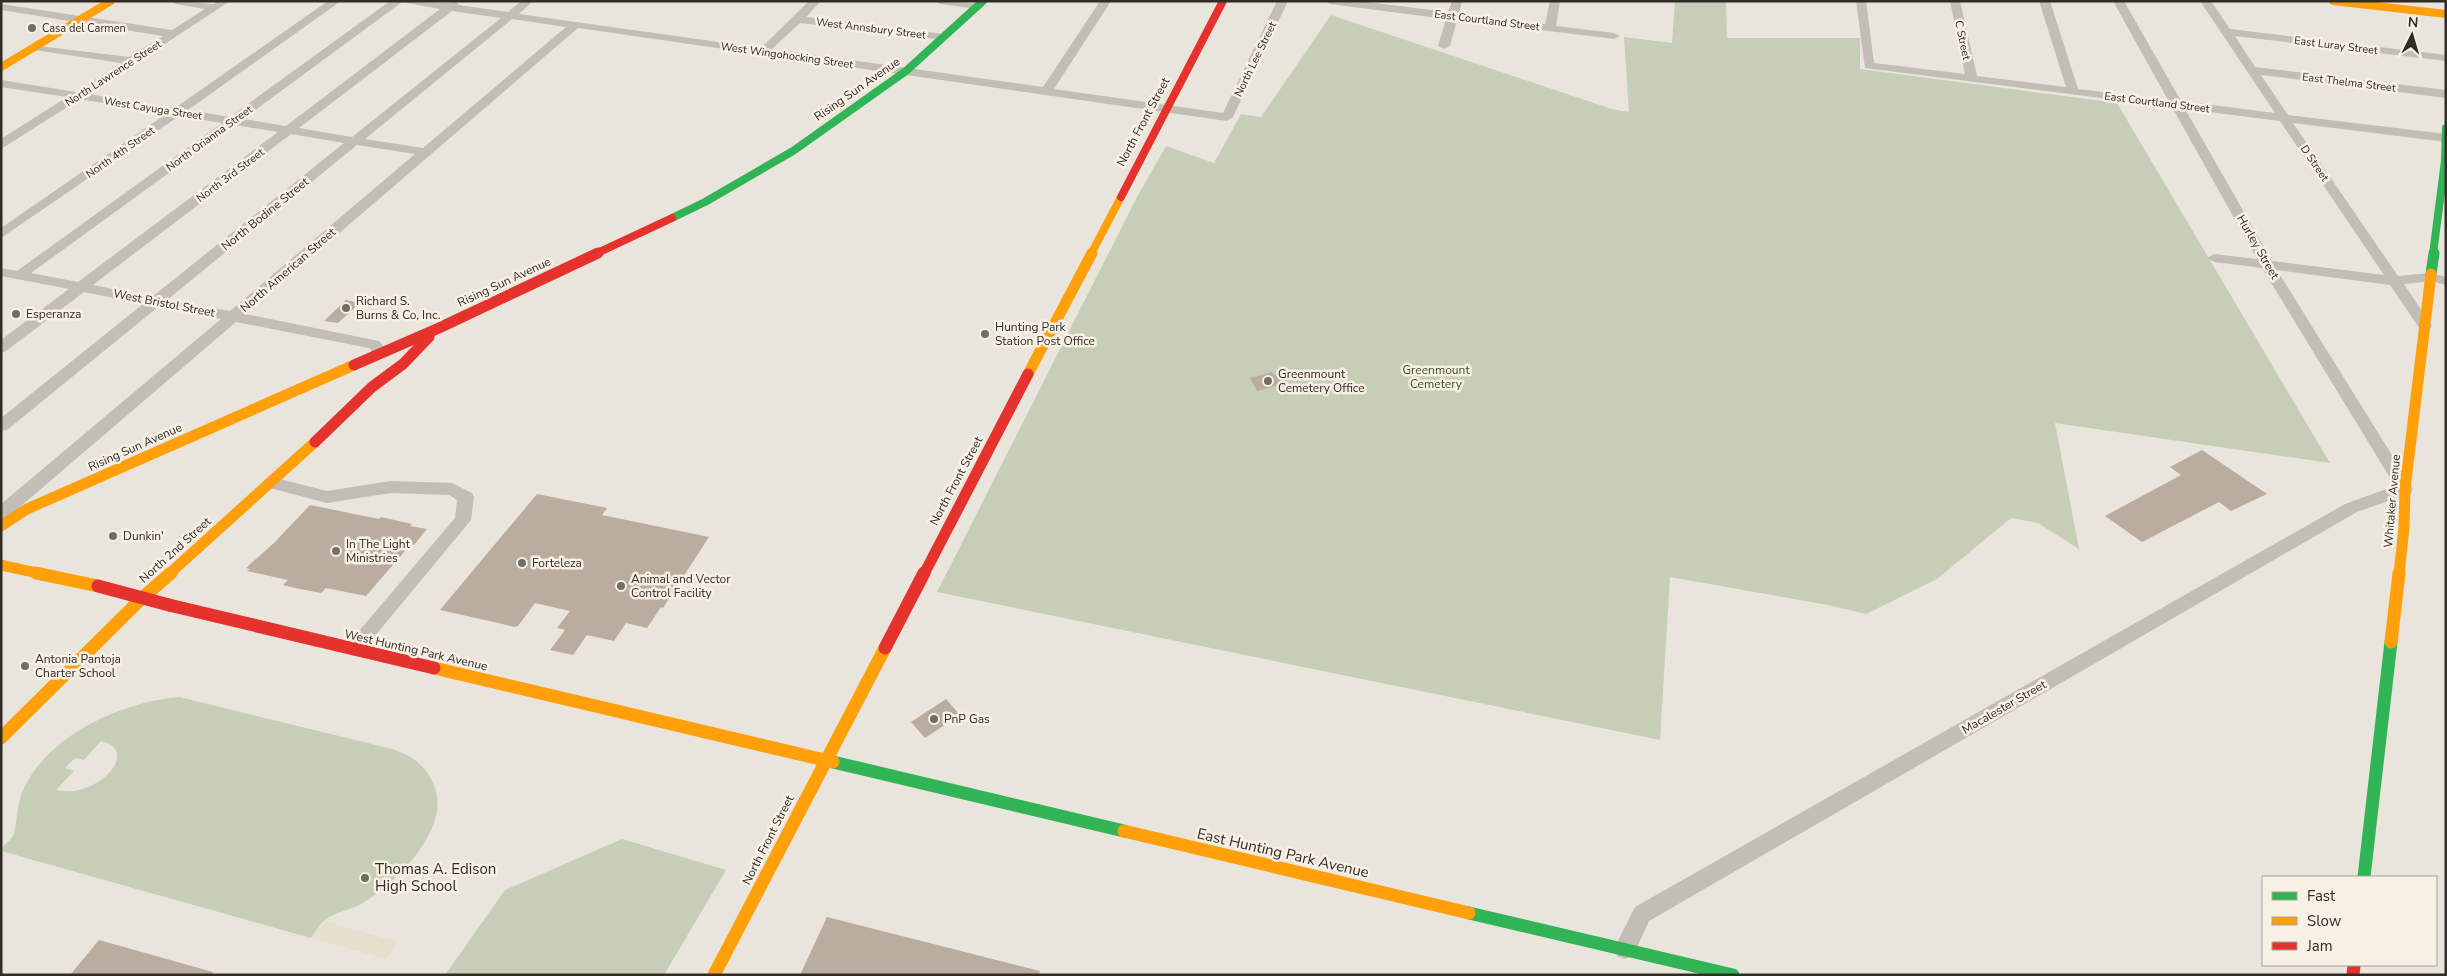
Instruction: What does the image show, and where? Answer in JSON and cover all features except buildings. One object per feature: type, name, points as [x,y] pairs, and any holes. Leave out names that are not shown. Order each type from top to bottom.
[{"type":"street","points":[[15,9],[29,1]]},
{"type":"street","points":[[1,67],[111,1]]},
{"type":"street","points":[[176,1],[220,4]]},
{"type":"street","name":"North 4th Street","points":[[1,234],[336,1]]},
{"type":"street","name":"North Orianna Street","points":[[20,276],[397,1]]},
{"type":"street","name":"West Wingohocking Street","points":[[407,1],[454,4],[633,37],[764,51],[1227,117]]},
{"type":"street","name":"North Bodine Street","points":[[1,426],[528,1]]},
{"type":"street","points":[[764,51],[816,1]]},
{"type":"street","points":[[940,1],[981,4]]},
{"type":"street","points":[[1047,91],[1106,1]]},
{"type":"street","name":"North Front Street","points":[[714,975],[1223,1]]},
{"type":"street","name":"North Lee Street","points":[[1227,117],[1283,1]]},
{"type":"street","name":"East Courtland Street","points":[[1330,1],[1614,36]]},
{"type":"street","points":[[1444,46],[1457,1]]},
{"type":"street","points":[[1550,28],[1555,1]]},
{"type":"street","name":"East Courtland Street","points":[[1861,1],[1869,66],[2284,118],[2445,134]]},
{"type":"street","name":"C Street","points":[[1955,1],[1972,78]]},
{"type":"street","points":[[2044,1],[2073,91]]},
{"type":"street","name":"Hurley Street","points":[[2118,1],[2267,265],[2405,489]]},
{"type":"street","name":"D Street","points":[[2205,1],[2425,326]]},
{"type":"street","points":[[2333,1],[2395,5],[2446,14]]},
{"type":"street","name":"North Lawrence Street","points":[[1,145],[7,136],[77,96],[220,4]]},
{"type":"street","name":"North 3rd Street","points":[[1,348],[454,4]]},
{"type":"street","name":"Rising Sun Avenue","points":[[1,526],[27,509],[439,328],[705,202],[793,151],[906,71],[981,4]]},
{"type":"street","points":[[1,7],[173,34]]},
{"type":"street","name":"West Annsbury Street","points":[[798,19],[944,38]]},
{"type":"street","name":"North American Street","points":[[1,514],[575,25]]},
{"type":"street","name":"East Luray Street","points":[[2226,32],[2446,58]]},
{"type":"street","points":[[35,47],[130,62]]},
{"type":"street","name":"East Thelma Street","points":[[2252,70],[2446,94]]},
{"type":"street","name":"West Cayuga Street","points":[[1,83],[424,152]]},
{"type":"street","name":"Whitaker Avenue","points":[[2364,876],[2404,528],[2405,489],[2445,161],[2445,134]]},
{"type":"street","points":[[2214,258],[2395,281],[2431,277],[2446,281]]},
{"type":"street","name":"West Bristol Street","points":[[1,272],[82,286],[374,344],[382,353]]},
{"type":"street","name":"North 2nd Street","points":[[1,738],[141,599],[272,483],[372,387],[403,364],[439,328]]},
{"type":"street","name":"North 2nd Street","points":[[372,387],[386,367],[382,353]]},
{"type":"street","points":[[318,381],[341,380]]},
{"type":"street","points":[[351,407],[356,390]]},
{"type":"street","points":[[272,483],[327,498],[391,487],[452,488],[466,497],[463,520],[354,649]]},
{"type":"street","name":"Macalester Street","points":[[1624,949],[1642,914],[2351,508],[2405,489]]},
{"type":"street","name":"West Hunting Park Avenue","points":[[1,565],[98,586],[354,649],[826,760]]},
{"type":"street","name":"East Hunting Park Avenue","points":[[826,760],[1733,975]]},
{"type":"green space","name":"Greenmount Cemetery","points":[[1675,1],[1726,1],[1727,38],[1860,38],[1860,69],[2117,103],[2330,463],[2055,423],[2079,549],[2038,523],[2011,518],[1937,579],[1866,614],[1828,605],[1670,577],[1660,740],[937,592],[1137,197],[1166,146],[1214,163],[1241,114],[1261,117],[1331,15],[1612,109],[1629,112],[1624,37],[1672,43]]},
{"type":"green space","points":[[179,697],[392,749],[406,755],[423,768],[432,780],[435,788],[438,804],[435,821],[427,838],[417,854],[390,883],[363,903],[325,920],[311,938],[1,851],[13,835],[24,788],[36,769],[51,752],[69,737],[90,724],[134,706]],"holes":[[[101,741],[113,746],[117,754],[116,764],[98,782],[85,788],[71,791],[56,790],[74,771],[65,768],[75,758],[84,760]]]},
{"type":"green space","points":[[622,839],[726,870],[664,975],[445,975],[505,890]]},
{"type":"shaded area","points":[[324,921],[398,942],[386,959],[311,938]]},
{"type":"traffic: fast","points":[[672,218],[705,202],[793,151],[906,71],[983,1]]},
{"type":"traffic: fast","points":[[2431,274],[2445,161],[2446,128]]},
{"type":"traffic: fast","points":[[2364,876],[2391,642]]},
{"type":"traffic: fast","points":[[833,762],[1124,831]]},
{"type":"traffic: fast","points":[[1469,913],[1733,975]]},
{"type":"traffic: slow","points":[[1,67],[111,1]]},
{"type":"traffic: slow","points":[[2333,1],[2446,14]]},
{"type":"traffic: slow","points":[[1028,374],[1121,197]]},
{"type":"traffic: slow","points":[[2391,642],[2404,528],[2405,489],[2431,274]]},
{"type":"traffic: slow","points":[[1,526],[27,509],[354,365]]},
{"type":"traffic: slow","points":[[1,738],[141,599],[272,483],[315,442]]},
{"type":"traffic: slow","points":[[1,565],[98,586]]},
{"type":"traffic: slow","points":[[714,975],[885,648]]},
{"type":"traffic: slow","points":[[434,668],[833,762]]},
{"type":"traffic: slow","points":[[1124,831],[1469,913]]},
{"type":"traffic: jam","points":[[1121,197],[1223,1]]},
{"type":"traffic: jam","points":[[354,365],[439,328],[672,218]]},
{"type":"traffic: jam","points":[[315,442],[372,387],[403,364],[429,337]]},
{"type":"traffic: jam","points":[[885,648],[1028,374]]},
{"type":"traffic: jam","points":[[98,586],[169,605]]},
{"type":"traffic: jam","points":[[169,605],[434,668]]},
{"type":"traffic: jam","points":[[2353,975],[2354,966]]},
{"type":"place","name":"Casa del Carmen","points":[[32,28]]},
{"type":"place","name":"Richard S. Burns & Co, Inc.","points":[[346,308]]},
{"type":"place","name":"Esperanza","points":[[16,314]]},
{"type":"place","name":"Hunting Park Station Post Office","points":[[985,334]]},
{"type":"place","name":"Greenmount Cemetery Office","points":[[1268,381]]},
{"type":"place","name":"Dunkin'","points":[[113,536]]},
{"type":"place","name":"In The Light Ministries","points":[[336,551]]},
{"type":"place","name":"Forteleza","points":[[522,563]]},
{"type":"place","name":"Animal and Vector Control Facility","points":[[621,586]]},
{"type":"place","name":"Antonia Pantoja Charter School","points":[[25,666]]},
{"type":"place","name":"PnP Gas","points":[[934,719]]},
{"type":"place","name":"Thomas A. Edison High School","points":[[365,878]]}]
